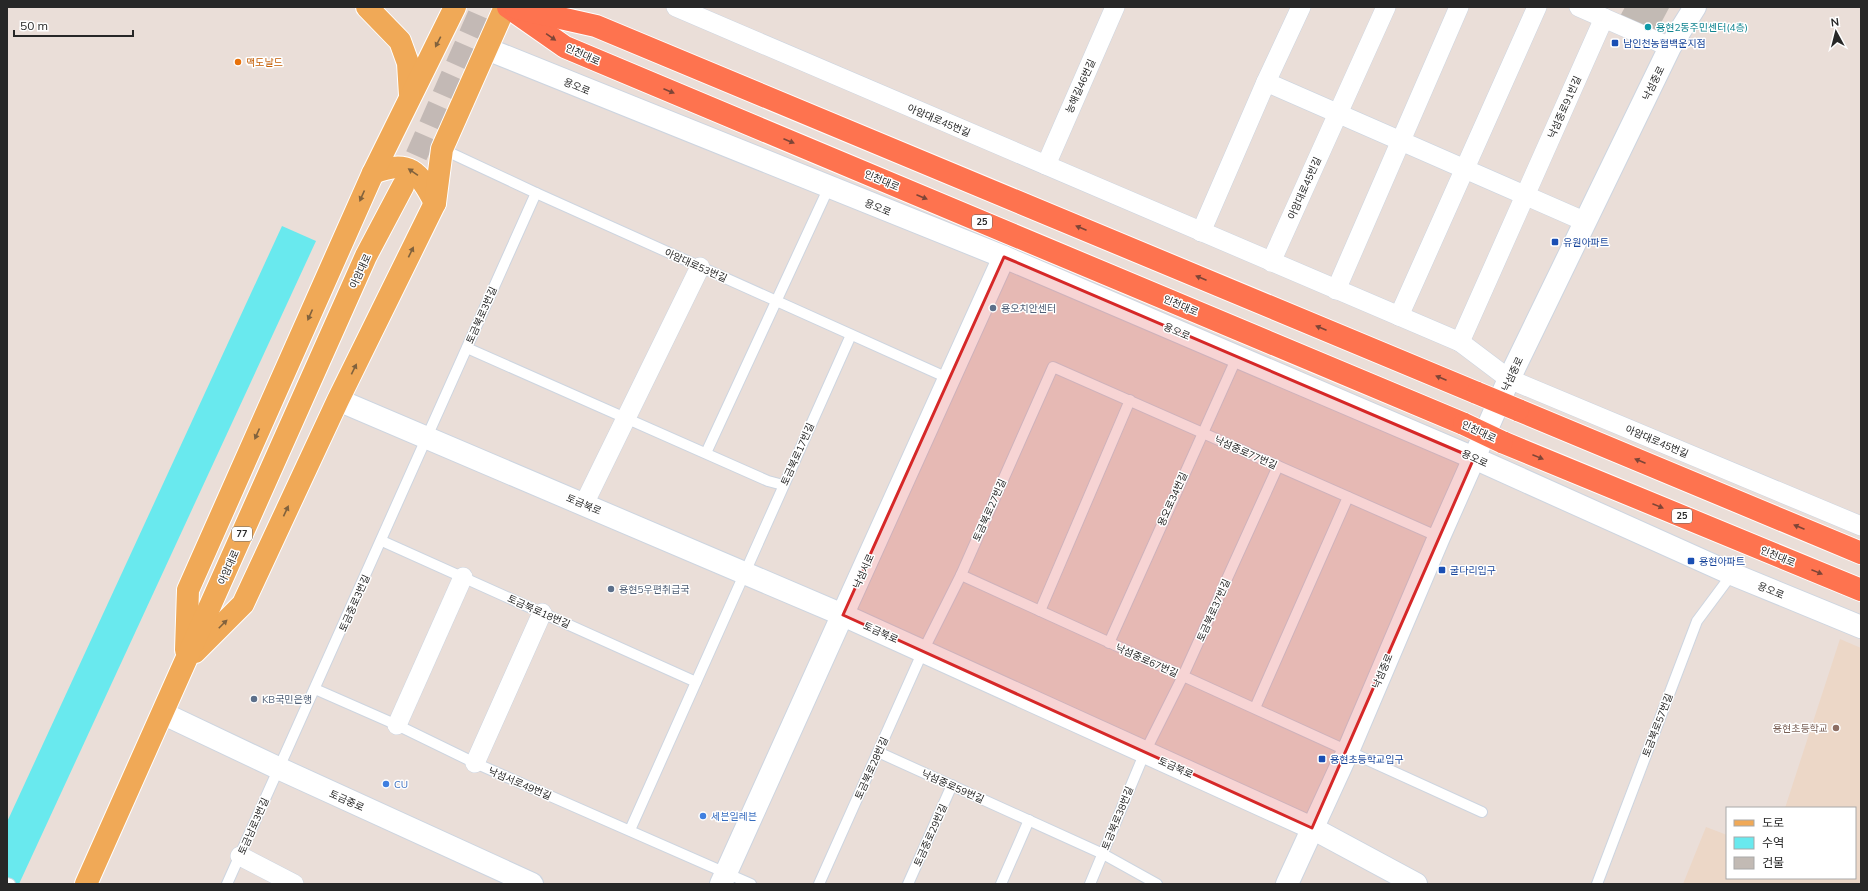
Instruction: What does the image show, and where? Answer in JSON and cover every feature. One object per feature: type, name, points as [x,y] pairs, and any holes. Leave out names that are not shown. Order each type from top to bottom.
[{"type":"highway","name":"인천대로","points":[[506,7],[565,47],[1464,424],[1502,442],[1861,590]]},
{"type":"highway","points":[[512,7],[596,26],[1861,553]]},
{"type":"highway","points":[[576,7],[596,26]]},
{"type":"main road","points":[[367,7],[400,41],[408,63],[410,97]]},
{"type":"main road","points":[[185,661],[188,590],[373,173],[455,7]]},
{"type":"main road","points":[[185,661],[243,604],[338,400],[435,203],[442,149],[506,7]]},
{"type":"main road","points":[[373,173],[389,167],[404,167],[416,173],[426,184],[435,203]]},
{"type":"main road","name":"아암대로","points":[[86,884],[366,256],[403,186]]},
{"type":"street","name":"아암대로45번길","points":[[676,7],[1460,342],[1510,379],[1861,526]]},
{"type":"street","name":"능해길46번길","points":[[1046,165],[1115,7]]},
{"type":"street","points":[[1201,232],[1266,82],[1301,7]]},
{"type":"street","points":[[1338,114],[1386,7]]},
{"type":"street","points":[[1336,290],[1459,7]]},
{"type":"street","points":[[1399,316],[1537,7]]},
{"type":"street","points":[[1579,7],[1670,47]]},
{"type":"street","name":"낙섬중로","points":[[1287,884],[1348,751],[1439,537],[1510,379],[1670,47],[1695,7]]},
{"type":"street","name":"낙섬중로91번길","points":[[1525,196],[1604,18]]},
{"type":"street","name":"용오로","points":[[486,49],[1004,257],[1474,458],[1732,574],[1861,627]]},
{"type":"street","points":[[1266,82],[1586,222]]},
{"type":"street","name":"아암대로45번길","points":[[1271,262],[1338,114]]},
{"type":"street","points":[[1460,342],[1525,196]]},
{"type":"street","name":"낙섬서로","points":[[723,878],[1004,257]]},
{"type":"street","points":[[584,504],[700,267]]},
{"type":"street","name":"토금북로","points":[[338,400],[843,615],[1312,828],[1416,884]]},
{"type":"street","points":[[397,725],[463,577]]},
{"type":"street","points":[[475,764],[542,613]]},
{"type":"street","name":"토금중로","points":[[162,713],[278,768],[532,884]]},
{"type":"street","points":[[240,856],[294,884]]},
{"type":"lane","name":"아암대로53번길","points":[[442,149],[536,193],[950,379]]},
{"type":"lane","points":[[706,453],[829,187]]},
{"type":"lane","name":"토금북로3번길","points":[[427,437],[536,193]]},
{"type":"lane","name":"토금북로17번길","points":[[744,573],[851,335]]},
{"type":"lane","points":[[466,348],[768,481],[783,485]]},
{"type":"lane","name":"용오로34번길","points":[[1109,642],[1202,432],[1237,357]]},
{"type":"lane","name":"낙섬중로77번길","points":[[1053,366],[1439,537]]},
{"type":"lane","name":"토금북로27번길","points":[[923,652],[960,575],[1053,366]]},
{"type":"lane","points":[[1040,611],[1130,400]]},
{"type":"lane","name":"토금중로3번길","points":[[278,768],[382,541],[427,437]]},
{"type":"lane","name":"토금북로37번길","points":[[1144,752],[1183,676],[1278,466]]},
{"type":"lane","points":[[1255,708],[1348,497]]},
{"type":"lane","name":"토금북로18번길","points":[[382,541],[696,682]]},
{"type":"lane","points":[[630,830],[744,573]]},
{"type":"lane","name":"토금북로57번길","points":[[1597,884],[1697,621],[1732,574]]},
{"type":"lane","name":"낙섬중로67번길","points":[[960,575],[1348,751]]},
{"type":"lane","name":"토금북로28번길","points":[[819,884],[923,652]]},
{"type":"lane","name":"낙섬서로49번길","points":[[315,689],[397,725],[475,764],[630,830],[723,878],[751,884]]},
{"type":"lane","points":[[1348,751],[1482,812]]},
{"type":"lane","name":"낙섬중로59번길","points":[[878,752],[1103,854],[1157,884]]},
{"type":"lane","name":"토금북로38번길","points":[[1090,884],[1144,752]]},
{"type":"lane","name":"토금남로3번길","points":[[227,884],[278,768]]},
{"type":"lane","name":"토금중로29번길","points":[[908,884],[952,785]]},
{"type":"lane","points":[[1001,884],[1029,820]]},
{"type":"highlighted area","points":[[1004,257],[1474,458],[1312,828],[843,615]]},
{"type":"shaded area","name":"용현초등학교","points":[[1840,639],[1861,648],[1861,884],[1683,884],[1706,827],[1726,835],[1726,879],[1856,879],[1856,807],[1785,807]]},
{"type":"water","points":[[282,226],[316,241],[19,884],[7,884],[7,822]]},
{"type":"building","name":"용현2동주민센터(4층)","points":[[1625,7],[1669,8],[1654,36],[1619,18]]},
{"type":"tunnel","points":[[403,186],[482,7]]},
{"type":"place","name":"용현2동주민센터(4층)","points":[[1648,27]]},
{"type":"place","name":"남인천농협백운지점","points":[[1615,43]]},
{"type":"place","name":"맥도날드","points":[[238,62]]},
{"type":"place","name":"유원아파트","points":[[1555,242]]},
{"type":"place","name":"용오치안센터","points":[[993,308]]},
{"type":"place","name":"용현아파트","points":[[1691,561]]},
{"type":"place","name":"굴다리입구","points":[[1442,570]]},
{"type":"place","name":"용현5우편취급국","points":[[611,589]]},
{"type":"place","name":"KB국민은행","points":[[254,699]]},
{"type":"place","name":"용현초등학교","points":[[1836,728]]},
{"type":"place","name":"용현초등학교입구","points":[[1322,759]]},
{"type":"place","name":"CU","points":[[386,784]]},
{"type":"place","name":"세븐일레븐","points":[[703,816]]}]
